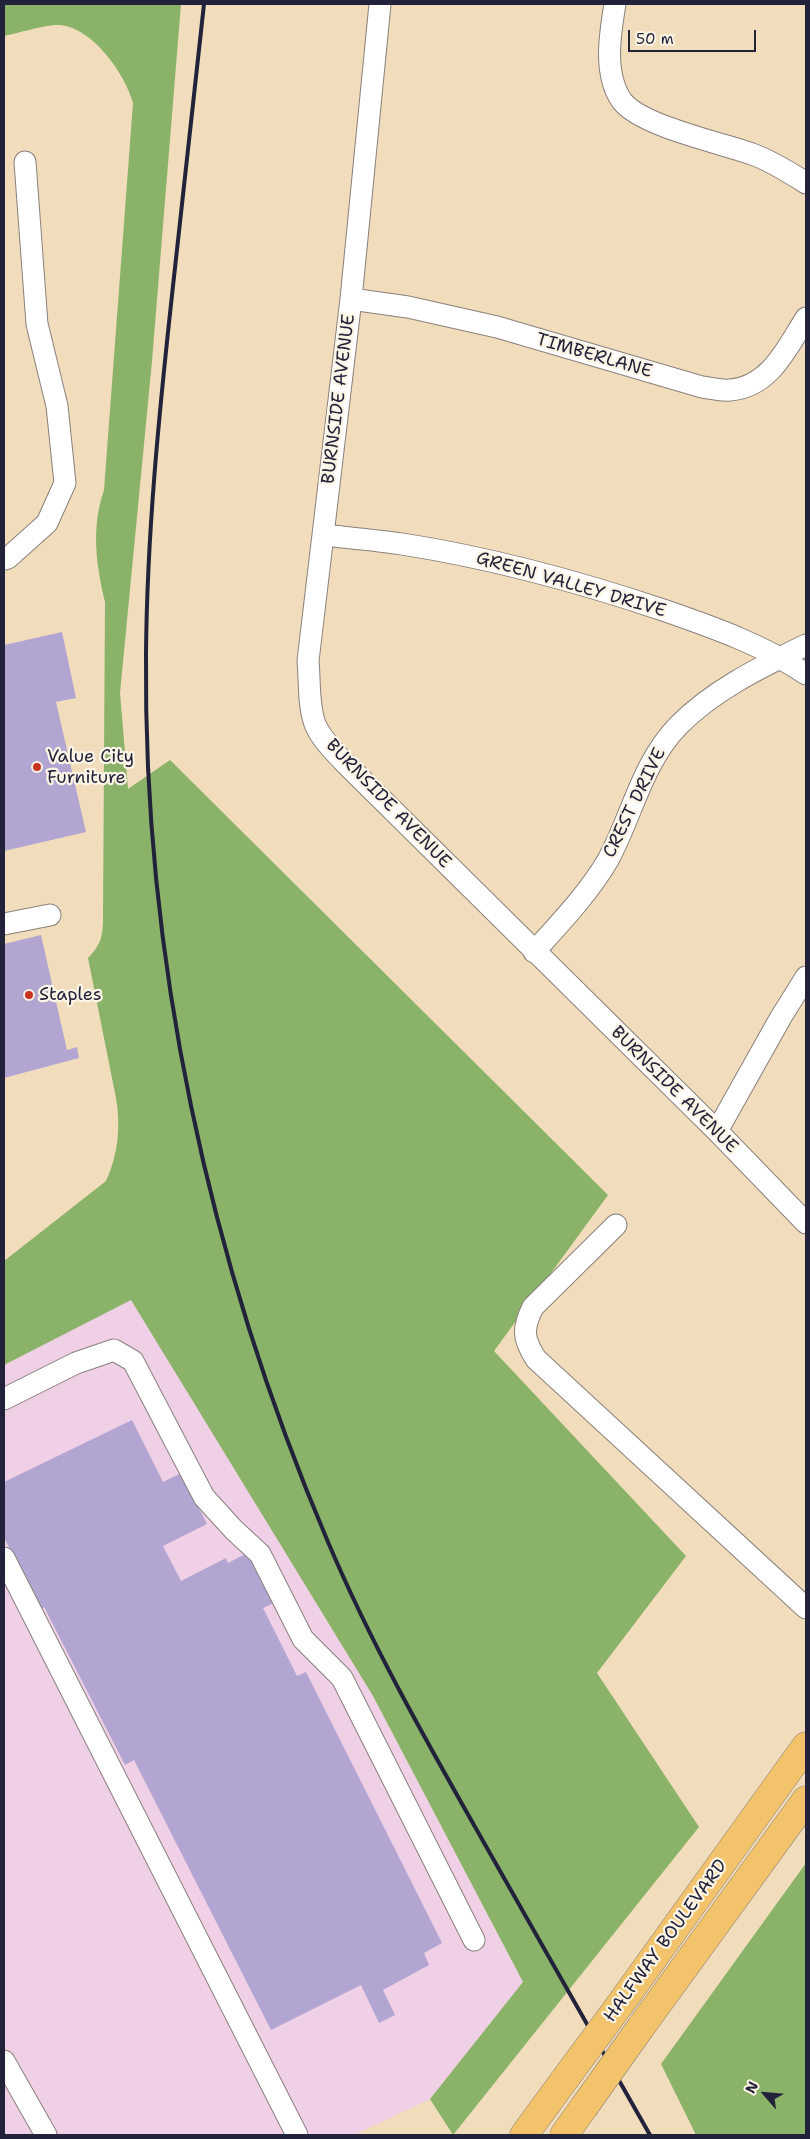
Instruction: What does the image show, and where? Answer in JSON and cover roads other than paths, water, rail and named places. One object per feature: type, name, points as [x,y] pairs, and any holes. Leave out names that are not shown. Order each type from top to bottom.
[{"type":"main road","name":"HALFWAY BOULEVARD","points":[[524,2135],[806,1746]]},
{"type":"main road","name":"HALFWAY BOULEVARD","points":[[564,2135],[806,1800]]},
{"type":"street","name":"BURNSIDE AVENUE","points":[[380,4],[351,299],[308,660],[311,703],[315,724],[325,741],[344,762],[717,1131],[806,1223]]},
{"type":"street","points":[[615,4],[610,60],[613,83],[623,101],[635,112],[658,123],[754,155],[785,169],[806,183]]},
{"type":"street","points":[[4,559],[8,558],[46,523],[64,483],[57,406],[36,324],[25,162]]},
{"type":"street","name":"TIMBERLANE","points":[[351,299],[408,307],[497,327],[702,387],[729,390],[748,386],[763,378],[775,367],[806,318]]},
{"type":"street","name":"GREEN VALLEY DRIVE","points":[[323,535],[402,544],[477,558],[552,576],[724,631],[782,658],[806,674]]},
{"type":"street","name":"CREST DRIVE","points":[[534,952],[588,889],[607,861],[646,772],[659,749],[678,726],[705,702],[736,682],[806,645]]},
{"type":"street","points":[[4,924],[50,915]]},
{"type":"street","points":[[717,1131],[780,1016],[806,977]]},
{"type":"street","points":[[616,1226],[533,1307],[527,1319],[525,1330],[527,1345],[536,1359],[806,1608]]},
{"type":"street","points":[[4,1399],[76,1363],[114,1350],[133,1361],[204,1496],[234,1530],[260,1554],[303,1640],[342,1678],[474,1940]]},
{"type":"street","points":[[4,1558],[297,2135]]},
{"type":"street","points":[[6,2069],[46,2135]]},
{"type":"railway","points":[[204,4],[158,429],[151,519],[146,654],[148,768],[156,881],[171,995],[191,1107],[217,1218],[249,1328],[286,1436],[345,1581],[421,1731],[650,2135]]},
{"type":"place","name":"Value City Furniture","points":[[37,767]]},
{"type":"place","name":"Staples","points":[[29,995]]}]
